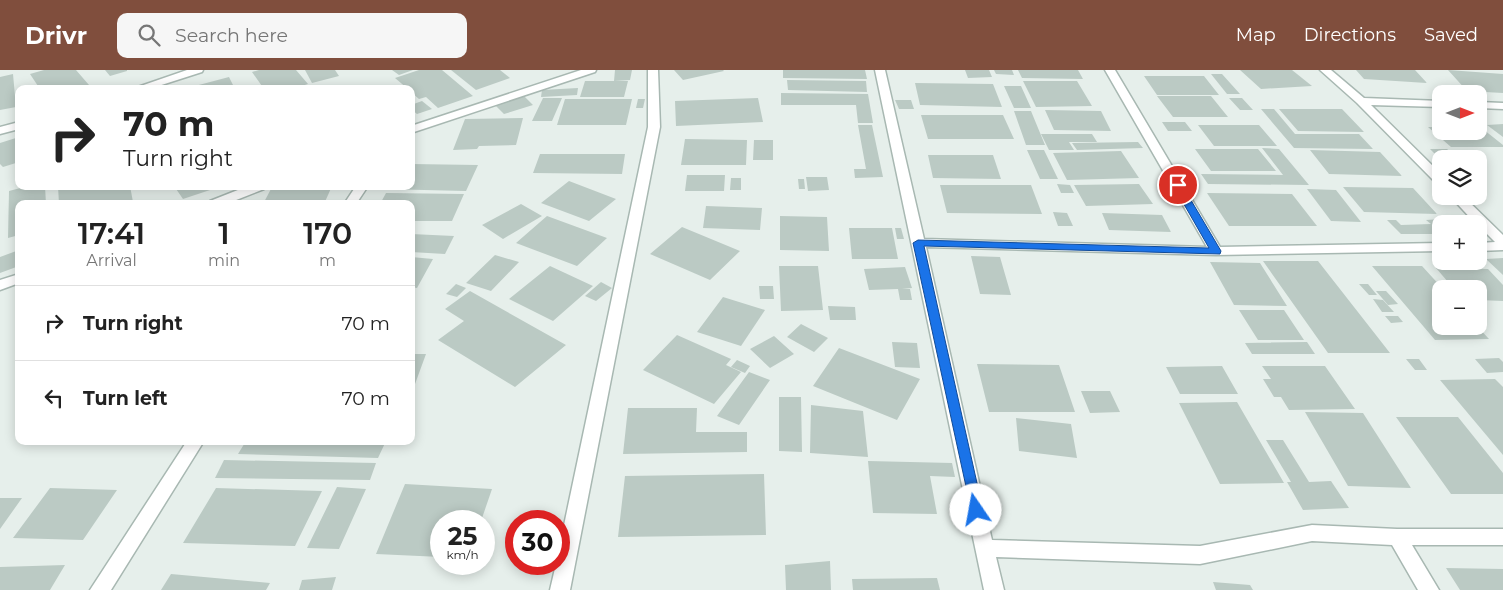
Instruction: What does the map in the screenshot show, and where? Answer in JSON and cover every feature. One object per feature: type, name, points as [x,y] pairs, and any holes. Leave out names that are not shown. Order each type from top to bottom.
[{"type":"street","points":[[150,85],[198,70]]},
{"type":"street","points":[[415,129],[590,70]]},
{"type":"street","points":[[560,590],[654,127],[653,70]]},
{"type":"street","points":[[880,70],[994,590]]},
{"type":"street","points":[[1110,70],[1216,251]]},
{"type":"street","points":[[1325,70],[1361,102],[1432,172]]},
{"type":"street","points":[[1361,102],[1432,104]]},
{"type":"street","points":[[1488,105],[1503,106]]},
{"type":"street","points":[[0,131],[15,126]]},
{"type":"street","points":[[224,200],[250,190]]},
{"type":"street","points":[[1465,205],[1503,245]]},
{"type":"street","points":[[918,243],[1216,251],[1432,248]]},
{"type":"street","points":[[1487,246],[1503,245]]},
{"type":"street","points":[[0,285],[15,279]]},
{"type":"street","points":[[100,590],[193,445]]},
{"type":"street","points":[[985,548],[1200,555],[1312,533],[1397,538],[1503,537]]},
{"type":"street","points":[[1397,538],[1430,590]]},
{"type":"building","points":[[44,70],[76,70],[89,85],[37,85],[30,74]]},
{"type":"building","points":[[105,70],[127,70],[127,71],[110,76]]},
{"type":"building","points":[[259,70],[296,70],[308,84],[261,85],[252,72]]},
{"type":"building","points":[[305,70],[335,70],[339,76],[312,83]]},
{"type":"building","points":[[392,70],[413,70],[399,75]]},
{"type":"building","points":[[419,70],[442,70],[473,96],[438,108],[426,97],[419,99],[415,96],[415,85],[403,85],[395,78]]},
{"type":"building","points":[[451,70],[500,70],[510,78],[476,90]]},
{"type":"building","points":[[615,70],[632,70],[630,80],[614,81]]},
{"type":"building","points":[[674,70],[723,70],[724,71],[683,80]]},
{"type":"building","points":[[783,70],[865,70],[867,79],[783,78]]},
{"type":"building","points":[[965,70],[989,70],[992,77],[968,78]]},
{"type":"building","points":[[994,70],[1012,70],[1014,75],[996,74]]},
{"type":"building","points":[[1018,70],[1078,70],[1083,79],[1022,78]]},
{"type":"building","points":[[1240,70],[1292,70],[1312,86],[1261,89]]},
{"type":"building","points":[[1356,70],[1415,70],[1427,83],[1364,79]]},
{"type":"building","points":[[1448,70],[1503,74],[1503,93],[1488,92],[1488,85],[1462,85]]},
{"type":"building","points":[[13,74],[15,107],[0,110],[0,77]]},
{"type":"building","points":[[1211,74],[1222,74],[1240,94],[1227,94]]},
{"type":"building","points":[[1144,76],[1204,76],[1219,95],[1157,95]]},
{"type":"building","points":[[229,77],[233,85],[199,85]]},
{"type":"building","points":[[787,80],[866,81],[867,92],[788,90]]},
{"type":"building","points":[[585,81],[628,81],[624,97],[580,97]]},
{"type":"building","points":[[1023,81],[1077,81],[1092,106],[1036,107]]},
{"type":"building","points":[[915,83],[993,84],[1002,107],[920,105]]},
{"type":"building","points":[[1004,86],[1021,86],[1031,108],[1014,108]]},
{"type":"building","points":[[578,88],[577,95],[541,97],[542,90]]},
{"type":"building","points":[[781,93],[868,94],[873,123],[858,123],[856,105],[781,105]]},
{"type":"building","points":[[524,96],[533,105],[504,114],[495,105]]},
{"type":"building","points":[[1157,96],[1211,96],[1228,117],[1173,117]]},
{"type":"building","points":[[543,98],[562,98],[552,121],[532,121]]},
{"type":"building","points":[[758,98],[763,122],[676,126],[675,101]]},
{"type":"building","points":[[1229,98],[1242,98],[1253,110],[1240,110]]},
{"type":"building","points":[[565,99],[632,99],[626,125],[557,125]]},
{"type":"building","points":[[638,99],[645,99],[643,108],[636,108]]},
{"type":"building","points":[[895,100],[911,100],[914,109],[899,109]]},
{"type":"building","points":[[422,101],[432,109],[417,114],[415,112],[415,104]]},
{"type":"building","points":[[1261,109],[1274,109],[1295,134],[1359,134],[1373,149],[1294,148]]},
{"type":"building","points":[[1279,109],[1342,109],[1364,132],[1298,131]]},
{"type":"building","points":[[1045,110],[1101,111],[1111,131],[1054,130]]},
{"type":"building","points":[[1014,111],[1031,111],[1045,145],[1026,145]]},
{"type":"building","points":[[921,115],[1003,115],[1014,139],[928,139]]},
{"type":"building","points":[[523,118],[516,145],[479,146],[477,149],[453,150],[465,119]]},
{"type":"building","points":[[1162,122],[1185,122],[1192,131],[1168,131]]},
{"type":"building","points":[[1503,124],[1503,137],[1488,126]]},
{"type":"building","points":[[858,125],[872,125],[883,177],[855,178],[854,169],[866,169]]},
{"type":"building","points":[[1198,125],[1259,125],[1277,146],[1214,146]]},
{"type":"building","points":[[1488,133],[1503,145],[1503,147],[1451,147],[1443,140],[1488,140]]},
{"type":"building","points":[[1041,134],[1092,134],[1097,142],[1069,142],[1074,150],[1049,150]]},
{"type":"building","points":[[15,138],[15,163],[3,167],[0,164],[0,143]]},
{"type":"building","points":[[685,139],[747,140],[746,165],[681,165]]},
{"type":"building","points":[[754,140],[773,140],[773,160],[753,160]]},
{"type":"building","points":[[1138,142],[1143,148],[1077,150],[1072,143]]},
{"type":"building","points":[[1262,148],[1279,149],[1309,185],[1208,184],[1201,174],[1283,175]]},
{"type":"building","points":[[1195,149],[1258,149],[1276,171],[1211,171]]},
{"type":"building","points":[[1430,149],[1448,150],[1432,150]]},
{"type":"building","points":[[1027,150],[1044,150],[1058,179],[1040,179]]},
{"type":"building","points":[[1310,150],[1380,152],[1402,176],[1329,174]]},
{"type":"building","points":[[1121,151],[1139,178],[1067,180],[1053,153]]},
{"type":"building","points":[[540,154],[625,154],[622,174],[533,173]]},
{"type":"building","points":[[928,155],[993,155],[1001,179],[933,178]]},
{"type":"building","points":[[415,164],[478,165],[466,191],[415,190]]},
{"type":"building","points":[[687,175],[725,175],[724,191],[685,191]]},
{"type":"building","points":[[806,177],[827,177],[829,190],[808,191]]},
{"type":"building","points":[[731,178],[741,178],[741,190],[730,190]]},
{"type":"building","points":[[798,179],[804,179],[805,189],[799,189]]},
{"type":"building","points":[[569,181],[616,199],[589,221],[541,203]]},
{"type":"building","points":[[1057,184],[1070,185],[1074,193],[1061,193]]},
{"type":"building","points":[[1139,184],[1153,204],[1086,206],[1074,185]]},
{"type":"building","points":[[940,185],[1031,185],[1042,214],[947,213]]},
{"type":"building","points":[[1343,187],[1413,188],[1437,214],[1364,212]]},
{"type":"building","points":[[1307,189],[1336,190],[1361,222],[1331,221]]},
{"type":"building","points":[[45,190],[46,200],[15,200],[15,236],[8,238],[9,191]]},
{"type":"building","points":[[58,190],[131,190],[133,200],[59,200]]},
{"type":"building","points":[[177,190],[210,190],[183,199]]},
{"type":"building","points":[[270,190],[330,190],[326,200],[265,200]]},
{"type":"building","points":[[386,193],[464,194],[452,221],[415,221],[415,200],[382,200]]},
{"type":"building","points":[[1207,193],[1292,194],[1317,226],[1229,226]]},
{"type":"building","points":[[521,204],[542,216],[503,239],[482,225]]},
{"type":"building","points":[[706,206],[762,208],[760,230],[703,228]]},
{"type":"building","points":[[1053,212],[1067,213],[1073,226],[1058,226]]},
{"type":"building","points":[[1102,213],[1162,215],[1171,232],[1109,230]]},
{"type":"building","points":[[547,216],[607,238],[577,266],[516,243]]},
{"type":"building","points":[[780,216],[827,217],[829,251],[780,250]]},
{"type":"building","points":[[1387,220],[1396,220],[1401,225],[1431,224],[1426,220],[1432,220],[1432,234],[1401,234]]},
{"type":"building","points":[[682,227],[740,251],[710,280],[650,254]]},
{"type":"building","points":[[849,228],[892,228],[898,259],[852,259]]},
{"type":"building","points":[[895,228],[901,228],[904,239],[897,239]]},
{"type":"building","points":[[415,234],[454,236],[445,254],[415,252]]},
{"type":"building","points":[[15,251],[15,267],[0,273],[0,257]]},
{"type":"building","points":[[495,255],[519,262],[491,291],[466,283]]},
{"type":"building","points":[[971,256],[1000,257],[1011,295],[980,294]]},
{"type":"building","points":[[415,257],[433,259],[417,288],[415,288]]},
{"type":"building","points":[[1503,258],[1503,275],[1487,260]]},
{"type":"building","points":[[1263,261],[1318,261],[1390,353],[1328,353]]},
{"type":"building","points":[[1210,262],[1260,263],[1287,306],[1234,305]]},
{"type":"building","points":[[550,266],[593,286],[553,321],[509,299]]},
{"type":"building","points":[[779,266],[818,266],[823,310],[781,311]]},
{"type":"building","points":[[1372,266],[1422,266],[1435,280],[1432,280],[1432,335],[1485,335],[1489,339],[1435,340]]},
{"type":"building","points":[[905,267],[912,288],[902,289],[910,289],[912,300],[900,300],[898,289],[869,290],[864,269]]},
{"type":"building","points":[[1488,269],[1503,285],[1503,301],[1487,300],[1487,280],[1446,280],[1438,270]]},
{"type":"building","points":[[601,282],[612,288],[596,301],[585,296]]},
{"type":"building","points":[[456,284],[466,288],[457,297],[446,294]]},
{"type":"building","points":[[1359,284],[1368,284],[1377,295],[1369,295]]},
{"type":"building","points":[[759,286],[773,286],[774,299],[760,299]]},
{"type":"building","points":[[470,291],[566,345],[515,387],[438,340],[464,321],[445,309]]},
{"type":"building","points":[[1376,291],[1386,291],[1398,304],[1388,305]]},
{"type":"building","points":[[723,297],[765,310],[741,346],[697,332]]},
{"type":"building","points":[[1373,299],[1383,300],[1394,312],[1382,312]]},
{"type":"building","points":[[828,306],[855,307],[856,320],[830,320]]},
{"type":"building","points":[[1239,310],[1284,310],[1304,340],[1258,340]]},
{"type":"building","points":[[1385,316],[1398,316],[1403,322],[1391,323]]},
{"type":"building","points":[[801,324],[828,338],[814,352],[787,337]]},
{"type":"building","points":[[677,335],[731,359],[726,365],[741,372],[714,404],[643,370]]},
{"type":"building","points":[[774,336],[794,354],[770,368],[750,349]]},
{"type":"building","points":[[892,342],[917,343],[920,368],[895,367]]},
{"type":"building","points":[[1307,342],[1315,354],[1252,354],[1245,343]]},
{"type":"building","points":[[839,348],[920,379],[897,420],[813,386]]},
{"type":"building","points":[[415,354],[426,354],[415,384]]},
{"type":"building","points":[[1499,358],[1503,362],[1503,372],[1487,373],[1475,359]]},
{"type":"building","points":[[1406,359],[1419,359],[1427,370],[1415,370]]},
{"type":"building","points":[[737,360],[750,366],[745,373],[731,367]]},
{"type":"building","points":[[977,364],[1059,365],[1075,412],[989,412]]},
{"type":"building","points":[[1222,366],[1238,394],[1180,394],[1166,367]]},
{"type":"building","points":[[1262,366],[1325,366],[1355,409],[1289,410],[1281,397],[1274,397],[1263,379],[1271,379]]},
{"type":"building","points":[[749,372],[770,380],[739,425],[717,416]]},
{"type":"building","points":[[1495,379],[1503,387],[1503,455],[1440,380]]},
{"type":"building","points":[[1081,391],[1110,391],[1120,412],[1090,413]]},
{"type":"building","points":[[779,397],[801,397],[802,452],[779,451]]},
{"type":"building","points":[[1237,402],[1284,483],[1220,484],[1179,403]]},
{"type":"building","points":[[811,405],[863,411],[868,457],[810,453]]},
{"type":"building","points":[[628,408],[697,408],[696,432],[747,432],[747,452],[623,454]]},
{"type":"building","points":[[1305,412],[1363,413],[1411,488],[1348,486]]},
{"type":"building","points":[[1396,417],[1458,417],[1503,473],[1503,494],[1451,494]]},
{"type":"building","points":[[1016,418],[1071,424],[1077,458],[1019,451]]},
{"type":"building","points":[[1266,440],[1283,440],[1309,482],[1331,481],[1349,508],[1303,510],[1287,482],[1291,482]]},
{"type":"building","points":[[244,445],[384,445],[378,458],[238,454]]},
{"type":"building","points":[[224,460],[376,463],[370,480],[215,478]]},
{"type":"building","points":[[868,461],[952,463],[955,477],[930,476],[937,514],[873,513]]},
{"type":"building","points":[[764,474],[766,535],[618,537],[625,476]]},
{"type":"building","points":[[405,484],[492,489],[485,510],[430,510],[430,556],[376,554]]},
{"type":"building","points":[[337,487],[366,489],[339,549],[307,548]]},
{"type":"building","points":[[50,488],[117,490],[83,540],[13,538]]},
{"type":"building","points":[[216,488],[322,491],[295,546],[183,543]]},
{"type":"building","points":[[0,498],[22,498],[0,529]]},
{"type":"building","points":[[830,561],[831,590],[786,590],[785,565]]},
{"type":"building","points":[[65,565],[50,590],[0,590],[0,567]]},
{"type":"building","points":[[1446,568],[1503,569],[1503,590],[1460,590]]},
{"type":"building","points":[[171,574],[270,583],[266,590],[161,590]]},
{"type":"building","points":[[336,577],[332,590],[299,590],[302,580]]},
{"type":"building","points":[[937,578],[940,590],[853,590],[852,579]]},
{"type":"building","points":[[1213,582],[1250,585],[1253,590],[1216,590]]},
{"type":"route","points":[[976,510],[918,243],[1216,251],[1178,185]]}]
